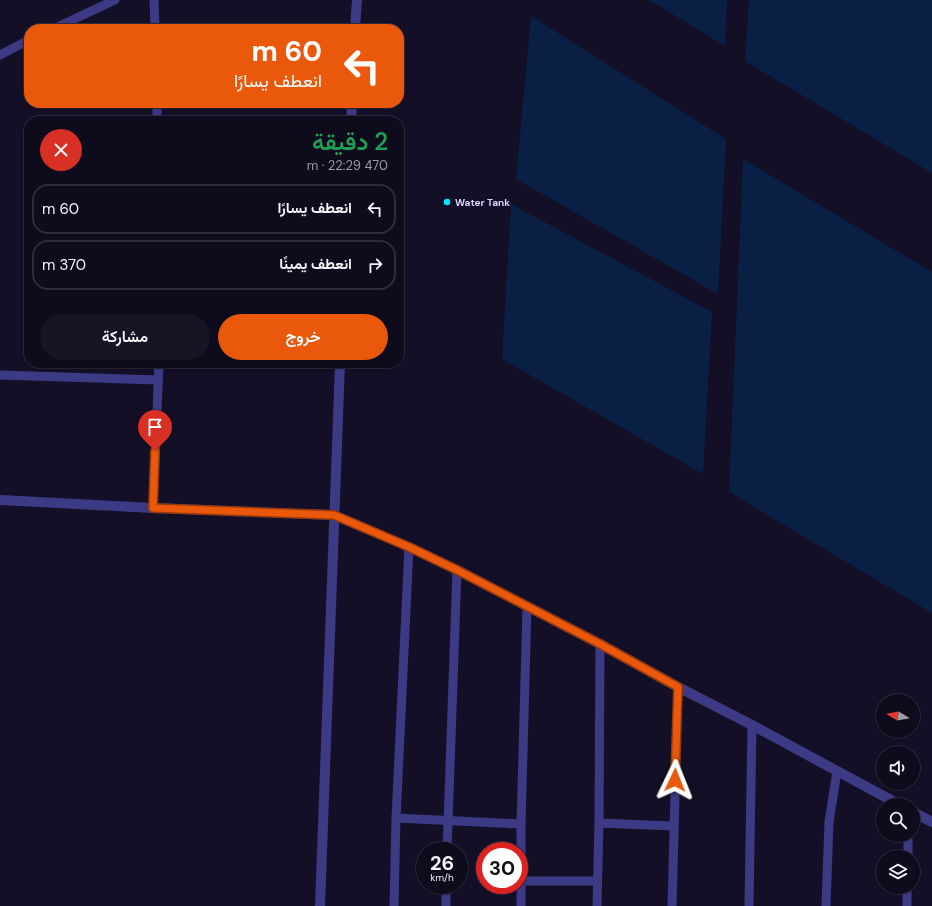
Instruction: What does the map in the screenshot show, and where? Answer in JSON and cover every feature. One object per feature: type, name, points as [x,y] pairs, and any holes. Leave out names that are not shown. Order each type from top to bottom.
[{"type":"street","points":[[64,24],[115,0]]},
{"type":"street","points":[[154,0],[155,24]]},
{"type":"street","points":[[355,24],[356,0]]},
{"type":"street","points":[[0,55],[24,43]]},
{"type":"street","points":[[153,508],[159,368]]},
{"type":"street","points":[[320,906],[340,368]]},
{"type":"street","points":[[0,375],[158,380]]},
{"type":"street","points":[[0,500],[334,515],[409,547],[457,570],[527,608],[600,644],[887,798]]},
{"type":"street","points":[[394,906],[396,818],[409,547]]},
{"type":"street","points":[[447,842],[457,570]]},
{"type":"street","points":[[521,842],[527,608]]},
{"type":"street","points":[[598,906],[600,644]]},
{"type":"street","points":[[672,906],[678,687]]},
{"type":"street","points":[[749,906],[752,725]]},
{"type":"street","points":[[826,906],[829,822],[837,771]]},
{"type":"street","points":[[920,816],[932,822]]},
{"type":"street","points":[[396,818],[521,824]]},
{"type":"street","points":[[599,823],[673,826]]},
{"type":"street","points":[[528,881],[597,881]]},
{"type":"street","points":[[446,894],[446,906]]},
{"type":"street","points":[[521,894],[521,906]]},
{"type":"street","points":[[907,894],[907,906]]},
{"type":"water","points":[[649,0],[727,0],[725,46]]},
{"type":"water","points":[[749,0],[932,0],[932,173],[745,61]]},
{"type":"water","points":[[531,16],[726,139],[718,294],[516,179]]},
{"type":"water","points":[[743,159],[932,272],[932,613],[729,492]]},
{"type":"water","points":[[511,204],[712,312],[703,474],[502,359]]},
{"type":"place","name":"Water Tank","points":[[447,202]]},
{"type":"route","points":[[155,451],[153,508],[334,515],[409,547],[457,570],[527,608],[600,644],[678,687],[675,780]]}]
